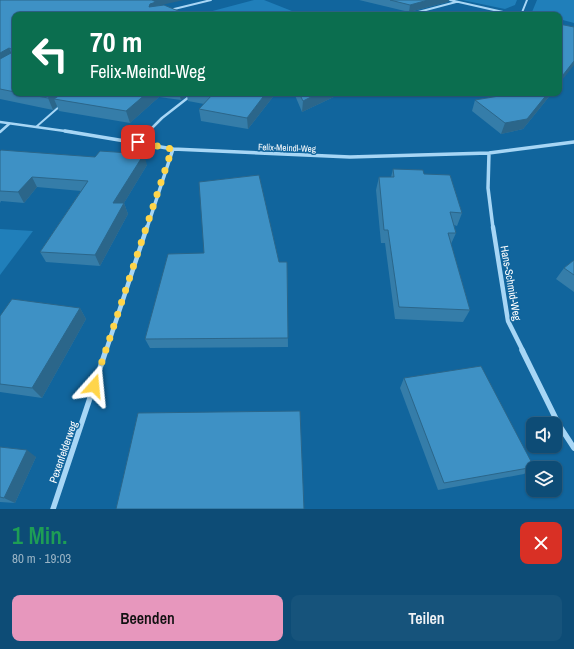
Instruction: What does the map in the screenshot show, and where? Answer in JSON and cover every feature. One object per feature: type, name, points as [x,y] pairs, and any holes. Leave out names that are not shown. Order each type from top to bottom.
[{"type":"street","points":[[167,11],[211,0]]},
{"type":"street","points":[[450,0],[502,12]]},
{"type":"street","points":[[522,12],[527,0]]},
{"type":"street","points":[[418,12],[456,2]]},
{"type":"street","points":[[138,142],[162,118],[190,96]]},
{"type":"street","name":"Felix-Meindl-Weg","points":[[0,122],[138,142],[172,149],[350,157],[489,153],[574,142]]},
{"type":"street","points":[[0,132],[9,124]]},
{"type":"street","name":"Pexenfelderweg","points":[[53,509],[172,149]]},
{"type":"street","name":"Hans-Schmid-Weg","points":[[489,153],[488,188],[495,248],[508,321],[559,425],[574,448]]},
{"type":"lane","points":[[36,128],[65,102]]},
{"type":"shaded area","points":[[254,0],[264,0],[294,12],[209,12]]},
{"type":"shaded area","points":[[462,0],[517,0],[515,5],[505,9]]},
{"type":"shaded area","points":[[537,0],[574,0],[574,23],[562,20],[562,12],[532,12]]},
{"type":"shaded area","points":[[0,229],[33,231],[0,275]]},
{"type":"building","points":[[0,0],[152,0],[156,2],[150,4],[149,7],[164,5],[181,12],[12,12],[12,50],[9,48],[0,53]]},
{"type":"building","points":[[390,0],[428,0],[410,5]]},
{"type":"building","points":[[562,25],[574,27],[574,61],[562,76]]},
{"type":"building","points":[[12,52],[12,91],[0,89],[0,59]]},
{"type":"building","points":[[37,96],[51,96],[48,98]]},
{"type":"building","points":[[58,96],[144,96],[126,111],[54,99]]},
{"type":"building","points":[[211,96],[264,96],[247,118],[199,109]]},
{"type":"building","points":[[300,96],[313,96],[303,101]]},
{"type":"building","points":[[499,96],[546,96],[527,119],[505,123],[475,100]]},
{"type":"building","points":[[1,150],[95,157],[100,151],[144,154],[113,203],[124,203],[95,255],[40,252],[88,181],[32,177],[18,192],[0,191]]},
{"type":"building","points":[[393,169],[423,170],[424,174],[450,175],[462,213],[450,212],[456,233],[448,233],[470,310],[399,307],[388,230],[384,230],[379,177],[394,177]]},
{"type":"building","points":[[259,175],[279,262],[287,262],[288,338],[145,339],[168,254],[204,253],[199,182]]},
{"type":"building","points":[[574,260],[574,275],[564,268]]},
{"type":"building","points":[[12,299],[80,308],[32,388],[0,384],[0,316]]},
{"type":"building","points":[[481,366],[531,461],[526,461],[526,468],[444,483],[404,378]]},
{"type":"building","points":[[300,411],[304,509],[116,509],[138,413]]},
{"type":"building","points":[[0,447],[27,450],[4,498],[0,497]]},
{"type":"route","points":[[94,386],[172,149],[138,142]]}]
